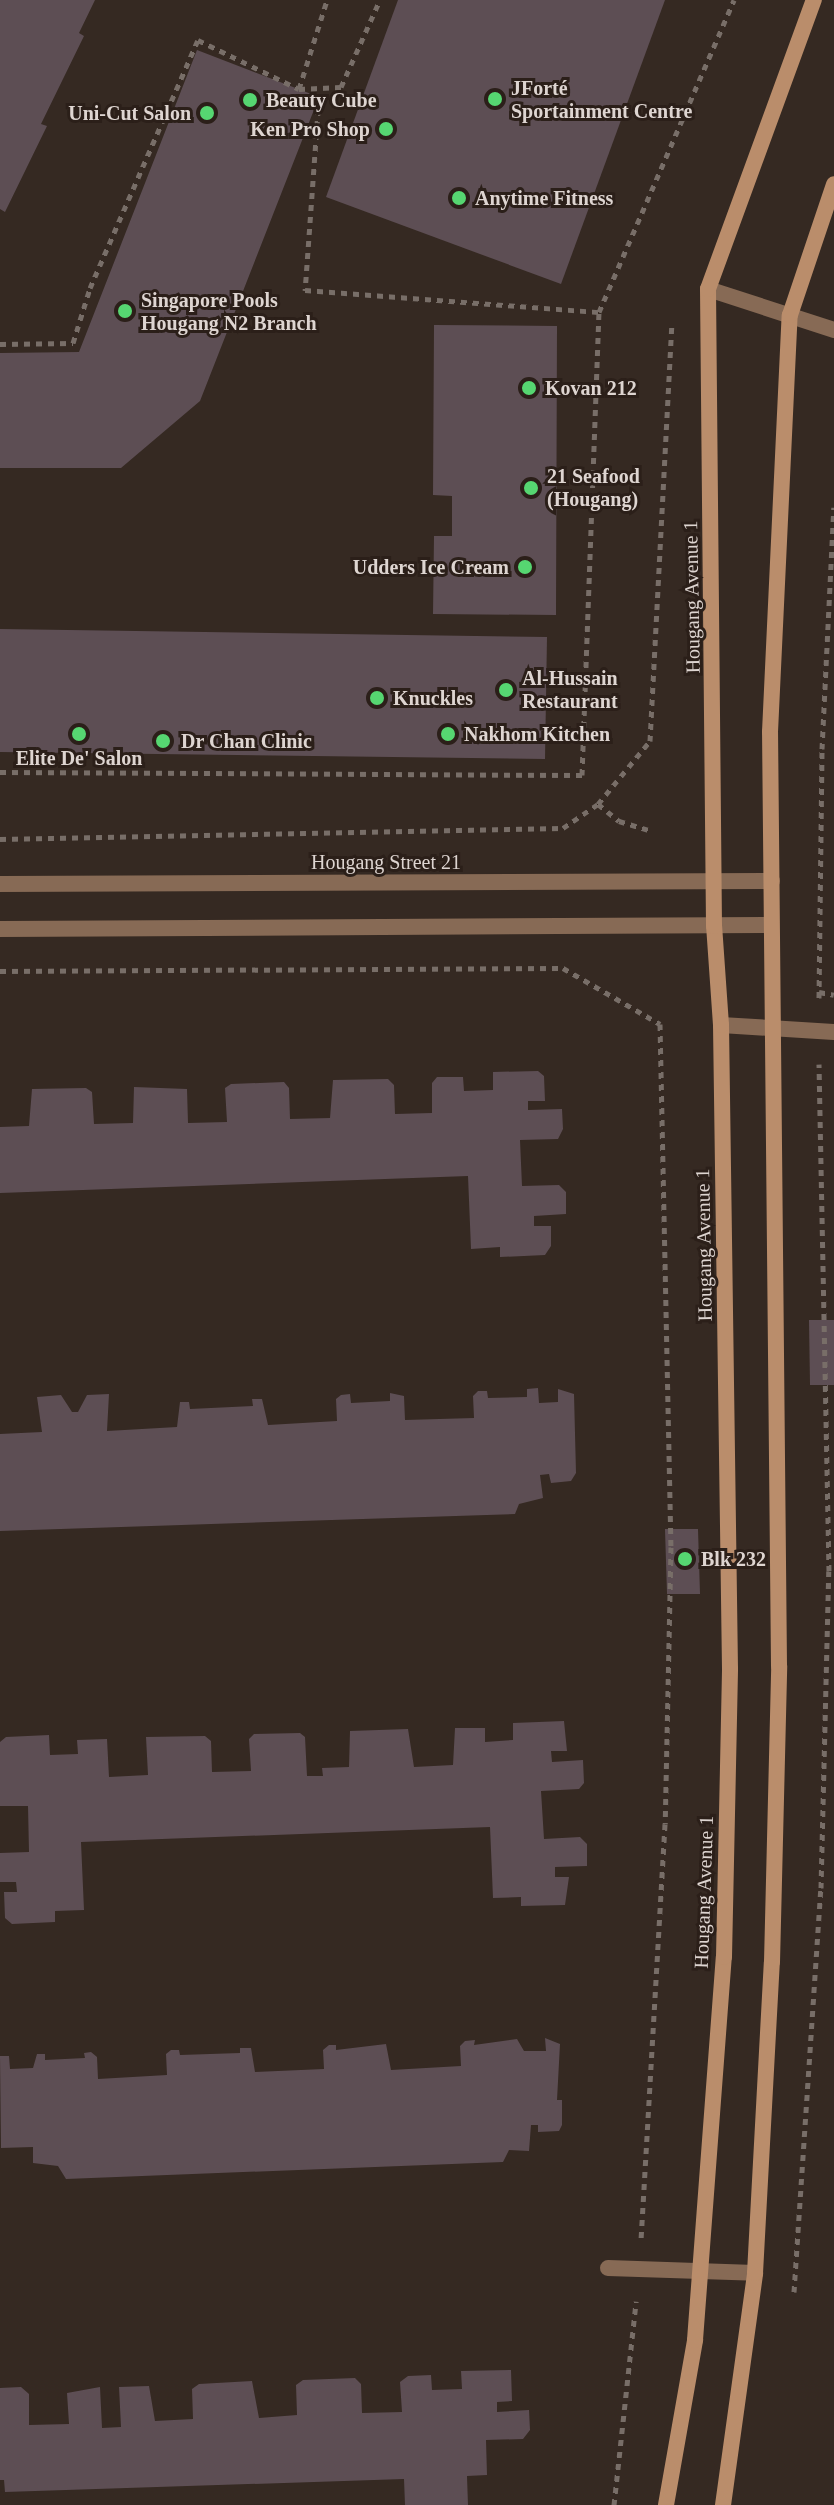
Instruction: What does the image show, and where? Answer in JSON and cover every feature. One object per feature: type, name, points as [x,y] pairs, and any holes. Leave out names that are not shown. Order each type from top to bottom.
[{"type":"main road","name":"Hougang Avenue 1","points":[[666,2505],[695,2340],[724,1957],[730,1685],[721,1025],[714,926],[708,289],[814,0]]},
{"type":"main road","points":[[723,2505],[755,2273],[772,1962],[779,1681],[770,732],[790,315],[834,184]]},
{"type":"street","points":[[708,289],[834,330]]},
{"type":"street","name":"Hougang Street 21","points":[[0,884],[772,881]]},
{"type":"street","points":[[0,929],[771,925]]},
{"type":"street","points":[[721,1025],[774,1025],[826,1030]]},
{"type":"street","points":[[608,2268],[755,2273]]},
{"type":"path","points":[[299,89],[327,0]]},
{"type":"path","points":[[0,344],[73,343],[90,288],[198,40],[299,89],[341,87],[380,0]]},
{"type":"path","points":[[0,772],[582,775],[599,312],[734,0]]},
{"type":"path","points":[[319,97],[305,290],[599,312]]},
{"type":"path","points":[[0,839],[563,828],[598,804],[650,741],[672,317]]},
{"type":"path","points":[[794,2292],[821,1888],[829,1571],[826,1030],[819,992],[822,749],[834,507]]},
{"type":"path","points":[[598,804],[619,821],[651,831]]},
{"type":"path","points":[[0,971],[563,968],[660,1024],[671,1547],[665,1824],[639,2267],[614,2505]]},
{"type":"path","points":[[819,992],[834,995]]},
{"type":"building","points":[[0,0],[95,0],[79,33],[84,36],[41,124],[47,126],[5,212],[0,209]]},
{"type":"building","name":"JForté Sportainment Centre","points":[[398,0],[665,0],[561,284],[326,197]]},
{"type":"building","points":[[197,50],[319,97],[200,401],[121,468],[0,468],[0,353],[79,352]]},
{"type":"building","points":[[434,325],[557,326],[556,615],[433,614],[434,536],[452,536],[452,496],[433,495]]},
{"type":"building","points":[[0,629],[547,637],[545,759],[0,752]]},
{"type":"building","points":[[538,1071],[544,1076],[545,1101],[528,1101],[528,1110],[562,1109],[563,1129],[558,1139],[520,1140],[522,1186],[559,1185],[566,1192],[566,1214],[534,1216],[534,1226],[551,1226],[551,1246],[545,1255],[500,1257],[500,1247],[471,1249],[468,1176],[0,1193],[0,1127],[29,1126],[32,1089],[86,1088],[92,1092],[94,1124],[133,1123],[134,1087],[187,1089],[188,1123],[227,1122],[225,1088],[231,1084],[284,1082],[289,1088],[290,1119],[330,1118],[333,1080],[388,1079],[394,1085],[395,1114],[432,1113],[432,1083],[437,1077],[463,1077],[464,1091],[493,1090],[493,1072]]},
{"type":"building","points":[[809,1320],[834,1320],[834,1385],[810,1385]]},
{"type":"building","points":[[538,1388],[539,1403],[558,1402],[558,1389],[574,1394],[576,1473],[571,1481],[551,1483],[549,1474],[540,1475],[543,1498],[519,1504],[515,1514],[0,1531],[0,1434],[42,1432],[37,1397],[61,1395],[72,1412],[78,1412],[87,1395],[109,1394],[107,1431],[177,1427],[180,1402],[189,1402],[190,1409],[253,1406],[252,1399],[262,1399],[268,1425],[337,1421],[336,1399],[350,1394],[351,1403],[390,1401],[390,1393],[404,1396],[405,1420],[474,1418],[473,1396],[478,1391],[487,1391],[488,1398],[527,1397],[527,1389]]},
{"type":"building","points":[[665,1529],[698,1529],[700,1594],[667,1594]]},
{"type":"building","points":[[564,1721],[567,1751],[551,1751],[552,1762],[583,1760],[584,1783],[579,1789],[541,1791],[544,1839],[580,1837],[587,1844],[587,1866],[555,1867],[555,1877],[569,1877],[565,1905],[521,1906],[521,1897],[493,1898],[490,1827],[81,1842],[84,1910],[55,1911],[55,1922],[12,1924],[5,1918],[4,1892],[17,1892],[16,1882],[0,1882],[0,1853],[29,1852],[28,1806],[0,1806],[0,1742],[6,1737],[49,1735],[50,1755],[78,1754],[77,1740],[107,1739],[109,1777],[148,1775],[146,1737],[205,1736],[211,1741],[212,1772],[251,1771],[249,1739],[254,1734],[300,1733],[305,1737],[307,1776],[323,1776],[322,1768],[349,1767],[350,1731],[408,1729],[414,1767],[453,1765],[455,1728],[485,1728],[485,1742],[513,1740],[513,1723]]},
{"type":"building","points":[[545,2038],[560,2044],[557,2100],[562,2100],[562,2125],[559,2131],[538,2132],[538,2125],[531,2125],[529,2151],[509,2150],[503,2162],[66,2179],[58,2166],[33,2163],[33,2147],[1,2148],[0,2056],[9,2056],[10,2069],[33,2068],[37,2054],[45,2054],[45,2060],[85,2058],[84,2053],[91,2052],[97,2057],[98,2079],[167,2075],[166,2054],[171,2050],[179,2050],[180,2055],[240,2053],[240,2048],[251,2048],[255,2072],[324,2069],[323,2050],[329,2045],[336,2045],[336,2050],[386,2044],[391,2070],[461,2066],[460,2046],[465,2041],[475,2040],[474,2045],[517,2039],[524,2051],[546,2051]]},
{"type":"building","points":[[511,2370],[512,2401],[497,2402],[497,2412],[529,2410],[530,2430],[523,2439],[486,2440],[487,2475],[467,2476],[468,2505],[405,2505],[404,2479],[5,2492],[4,2480],[0,2480],[0,2388],[21,2387],[29,2394],[29,2425],[69,2424],[67,2393],[100,2387],[102,2428],[121,2427],[119,2387],[149,2386],[155,2421],[193,2419],[192,2389],[199,2384],[252,2381],[259,2418],[297,2415],[296,2385],[303,2380],[355,2378],[361,2384],[362,2413],[402,2412],[400,2382],[408,2376],[431,2375],[432,2390],[462,2389],[461,2371]]},
{"type":"place","name":"JForté Sportainment Centre","points":[[495,99]]},
{"type":"place","name":"Beauty Cube","points":[[250,100]]},
{"type":"place","name":"Uni-Cut Salon","points":[[207,113]]},
{"type":"place","name":"Ken Pro Shop","points":[[386,129]]},
{"type":"place","name":"Anytime Fitness","points":[[459,198]]},
{"type":"place","name":"Singapore Pools Hougang N2 Branch","points":[[125,311]]},
{"type":"place","name":"Kovan 212","points":[[529,388]]},
{"type":"place","name":"21 Seafood (Hougang)","points":[[531,488]]},
{"type":"place","name":"Udders Ice Cream","points":[[525,567]]},
{"type":"place","name":"Al-Hussain Restaurant","points":[[506,690]]},
{"type":"place","name":"Knuckles","points":[[377,698]]},
{"type":"place","name":"Elite De' Salon","points":[[79,734]]},
{"type":"place","name":"Nakhom Kitchen","points":[[448,734]]},
{"type":"place","name":"Dr Chan Clinic","points":[[163,741]]},
{"type":"place","name":"Blk 232","points":[[685,1559]]}]
